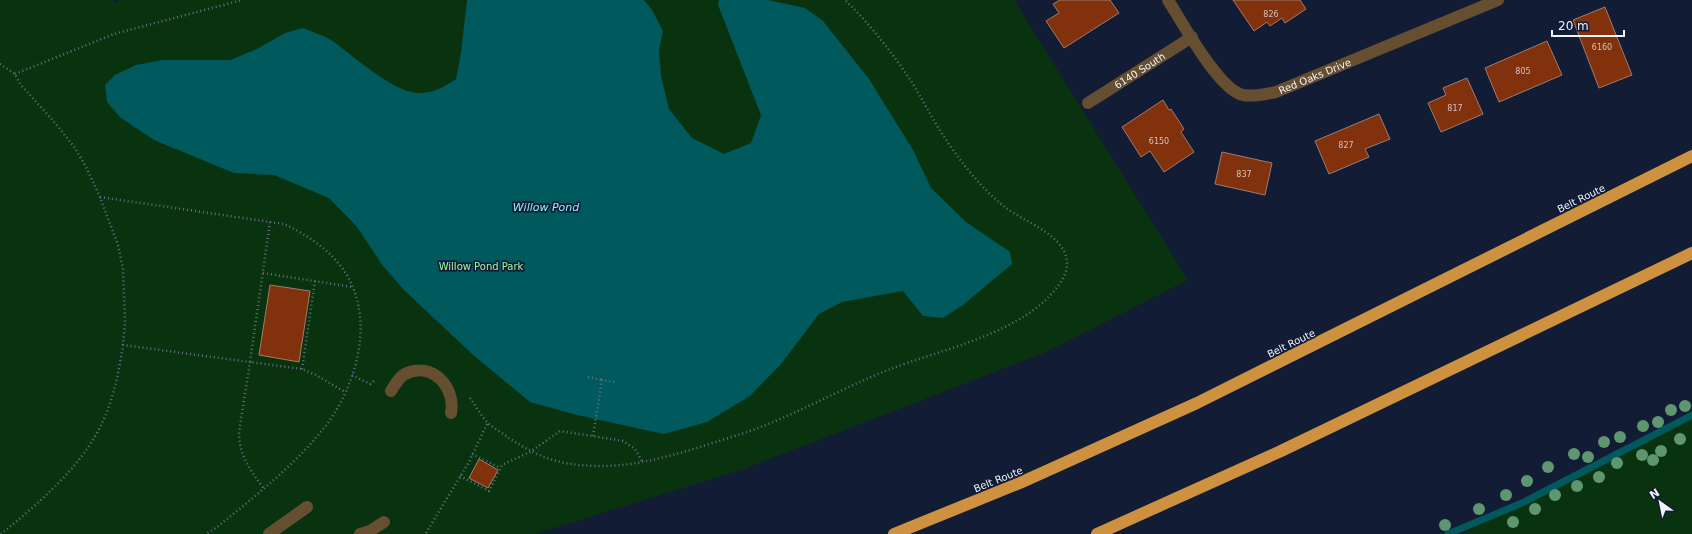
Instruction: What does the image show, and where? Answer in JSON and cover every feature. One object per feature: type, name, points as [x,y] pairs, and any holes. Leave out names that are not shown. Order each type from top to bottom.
[{"type":"highway","name":"Belt Route","points":[[894,534],[1022,482],[1197,403],[1692,156]]},
{"type":"highway","points":[[1097,534],[1281,451],[1692,253]]},
{"type":"street","name":"Red Oaks Drive","points":[[1168,0],[1223,83],[1232,91],[1242,95],[1255,96],[1276,92],[1498,0]]},
{"type":"street","name":"6140 South","points":[[1088,103],[1192,37]]},
{"type":"street","points":[[391,390],[398,379],[405,374],[420,371],[434,375],[441,378],[449,391],[453,405],[451,413]]},
{"type":"street","points":[[269,534],[307,507]]},
{"type":"street","points":[[360,534],[370,531],[384,522]]},
{"type":"path","points":[[15,74],[114,34],[242,0]]},
{"type":"path","points":[[467,392],[488,422],[530,452],[563,463],[595,466],[643,463],[757,428],[890,369],[984,337],[1040,305],[1054,292],[1067,269],[1064,249],[1053,238],[1006,208],[980,183],[957,156],[938,129],[914,85],[859,13],[845,0]]},
{"type":"path","points":[[0,64],[15,74],[20,84],[56,124],[75,148],[86,167],[100,197],[118,245],[123,269],[125,321],[123,345],[114,394],[103,422],[88,448],[74,466],[46,494],[1,534]]},
{"type":"path","points":[[100,197],[284,224],[304,234],[323,248],[340,267],[352,287],[358,301],[360,338],[352,375],[345,392],[325,427],[304,452],[279,477],[216,528],[206,534]]},
{"type":"path","points":[[264,489],[245,462],[239,442],[239,432],[270,222]]},
{"type":"path","points":[[263,273],[352,287]]},
{"type":"path","points":[[302,369],[315,281]]},
{"type":"path","points":[[123,345],[302,369],[316,375],[345,392]]},
{"type":"path","points":[[352,375],[372,384],[378,377]]},
{"type":"path","points":[[588,377],[616,382]]},
{"type":"path","points":[[593,436],[602,380]]},
{"type":"path","points":[[426,533],[460,476],[488,422]]},
{"type":"path","points":[[460,476],[489,491],[502,465],[530,452],[560,431],[616,439],[629,445],[638,454],[643,463]]},
{"type":"path","points":[[472,454],[500,468]]},
{"type":"green space","name":"Willow Pond Park","points":[[0,0],[113,0],[115,3],[119,0],[1014,0],[1188,280],[1044,353],[744,469],[535,534],[0,534]]},
{"type":"green space","points":[[1692,414],[1692,534],[1462,534]]},
{"type":"water","name":"Willow Pond","points":[[467,0],[644,0],[652,10],[663,31],[659,50],[661,76],[669,109],[692,138],[724,154],[751,143],[761,115],[718,5],[719,0],[768,0],[805,8],[823,21],[869,79],[913,150],[931,188],[966,222],[1010,252],[1012,264],[963,305],[943,318],[923,316],[903,291],[842,302],[819,314],[781,364],[750,396],[707,422],[664,434],[577,415],[530,402],[471,353],[404,290],[383,266],[357,227],[329,198],[274,175],[234,173],[154,140],[121,118],[107,102],[105,85],[115,75],[136,65],[162,60],[230,60],[257,49],[285,33],[303,28],[331,40],[374,72],[398,87],[409,92],[424,93],[434,91],[456,79],[461,53]]},
{"type":"building","points":[[1060,0],[1110,0],[1119,13],[1064,48],[1046,21],[1059,13],[1053,4]]},
{"type":"building","points":[[1233,0],[1300,0],[1306,9],[1285,23],[1282,18],[1270,26],[1267,22],[1254,31]]},
{"type":"building","points":[[1605,7],[1632,75],[1599,88],[1573,20]]},
{"type":"building","points":[[1547,41],[1562,75],[1499,102],[1485,68]]},
{"type":"building","points":[[1467,78],[1483,114],[1441,132],[1428,103],[1446,95],[1443,88]]},
{"type":"building","points":[[1163,100],[1169,110],[1171,109],[1184,129],[1181,132],[1194,152],[1164,172],[1150,151],[1141,157],[1122,127]]},
{"type":"building","points":[[1379,114],[1390,139],[1365,149],[1369,157],[1329,174],[1315,141]]},
{"type":"building","points":[[1222,152],[1272,163],[1265,195],[1215,184]]},
{"type":"building","points":[[270,285],[310,291],[299,362],[259,355]]},
{"type":"building","points":[[479,459],[498,470],[488,488],[469,478]]},
{"type":"waterway","points":[[1448,534],[1522,503],[1692,415]]}]
